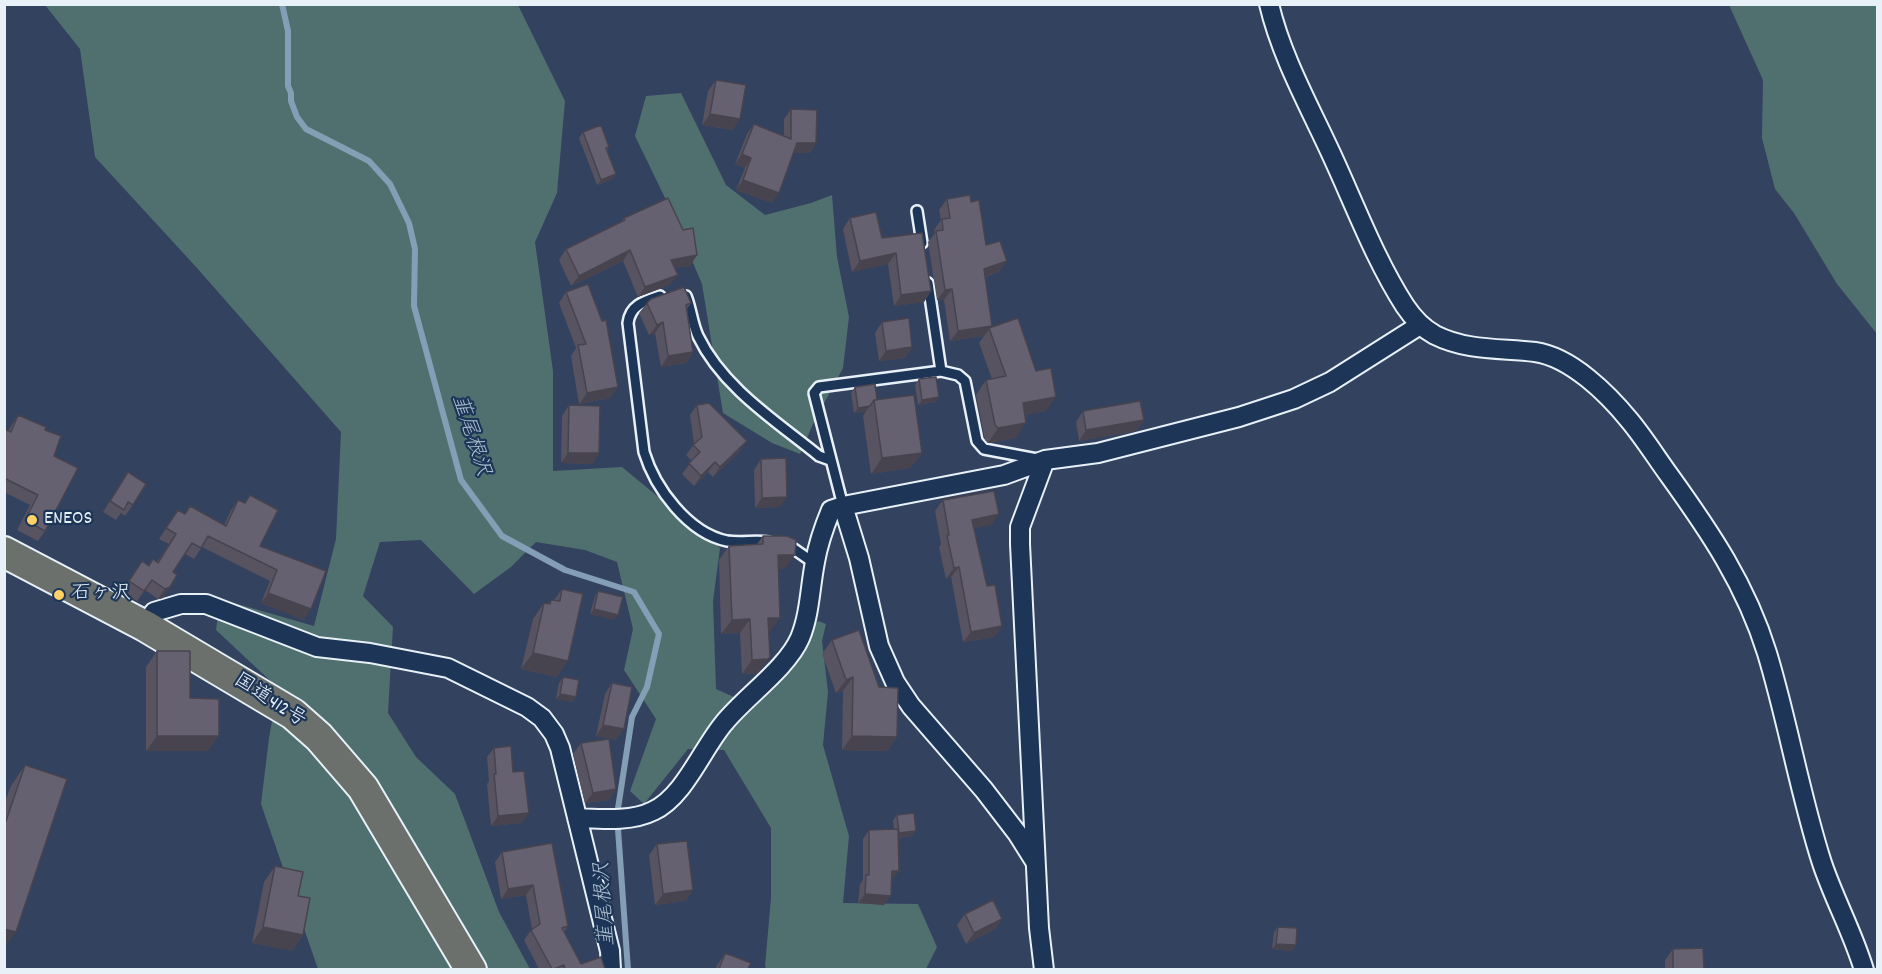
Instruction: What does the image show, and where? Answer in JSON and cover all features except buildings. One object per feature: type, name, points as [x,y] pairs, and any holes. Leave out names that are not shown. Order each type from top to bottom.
[{"type":"highway","name":"国道412号","points":[[4,552],[145,626],[293,714],[319,737],[363,788],[471,969]]},
{"type":"street","points":[[1269,4],[1283,49],[1384,268],[1406,307],[1420,325],[1432,333],[1466,346],[1486,350],[1537,353],[1557,359],[1583,375],[1606,395],[1631,422],[1710,532],[1730,566],[1750,608],[1767,652],[1822,864],[1864,969]]},
{"type":"street","points":[[577,818],[632,817],[654,811],[675,794],[724,723],[786,658],[798,641],[805,624],[814,562],[831,510],[1004,475],[1045,460],[1098,453],[1187,431],[1294,399],[1330,382],[1420,325]]},
{"type":"street","points":[[1044,969],[1035,861],[1020,527],[1045,460]]},
{"type":"street","points":[[843,506],[859,558],[879,646],[891,675],[911,706],[1004,816],[1035,861]]},
{"type":"street","points":[[145,626],[154,612],[181,604],[206,604],[317,647],[370,653],[448,668],[527,707],[542,718],[554,734],[560,748],[610,951],[611,969]]},
{"type":"lane","points":[[917,211],[924,257]]},
{"type":"lane","points":[[926,268],[941,371]]},
{"type":"lane","points":[[814,562],[794,549],[777,543],[729,542],[706,533],[687,521],[650,472],[644,452],[628,314],[639,303],[672,292],[682,292],[687,297],[697,334],[718,368],[753,403],[819,456],[830,460]]},
{"type":"lane","points":[[843,506],[814,393],[819,387],[941,371],[958,375],[965,381],[977,441],[984,448],[1045,460]]},
{"type":"green space","points":[[45,5],[518,5],[565,101],[557,193],[535,242],[553,371],[553,471],[622,467],[720,548],[713,601],[716,689],[754,706],[818,621],[826,624],[822,641],[828,692],[823,745],[849,836],[843,903],[918,904],[937,947],[926,969],[766,969],[771,898],[771,828],[724,750],[688,749],[644,804],[630,791],[656,719],[624,670],[633,629],[617,562],[585,550],[536,542],[511,567],[474,594],[421,540],[380,542],[363,596],[393,627],[388,713],[416,757],[455,794],[499,912],[530,969],[318,969],[261,804],[278,688],[216,630],[220,599],[314,626],[336,539],[341,432],[197,268],[95,157],[80,49]]},
{"type":"green space","points":[[1729,5],[1877,5],[1877,334],[1837,284],[1794,213],[1775,189],[1762,138],[1763,80]]},
{"type":"green space","points":[[681,93],[726,185],[765,215],[832,195],[837,257],[849,317],[843,368],[800,454],[772,443],[723,413],[702,284],[668,204],[635,136],[646,96]]},
{"type":"waterway","name":"韮尾根沢","points":[[282,4],[288,31],[288,86],[297,117],[306,129],[369,161],[390,184],[409,223],[415,249],[414,306],[461,480],[502,536],[565,570],[634,592],[659,634],[647,687],[632,717],[617,815],[628,970]]},
{"type":"place","name":"ENEOS","points":[[32,520]]},
{"type":"place","name":"石ヶ沢","points":[[59,595]]}]
